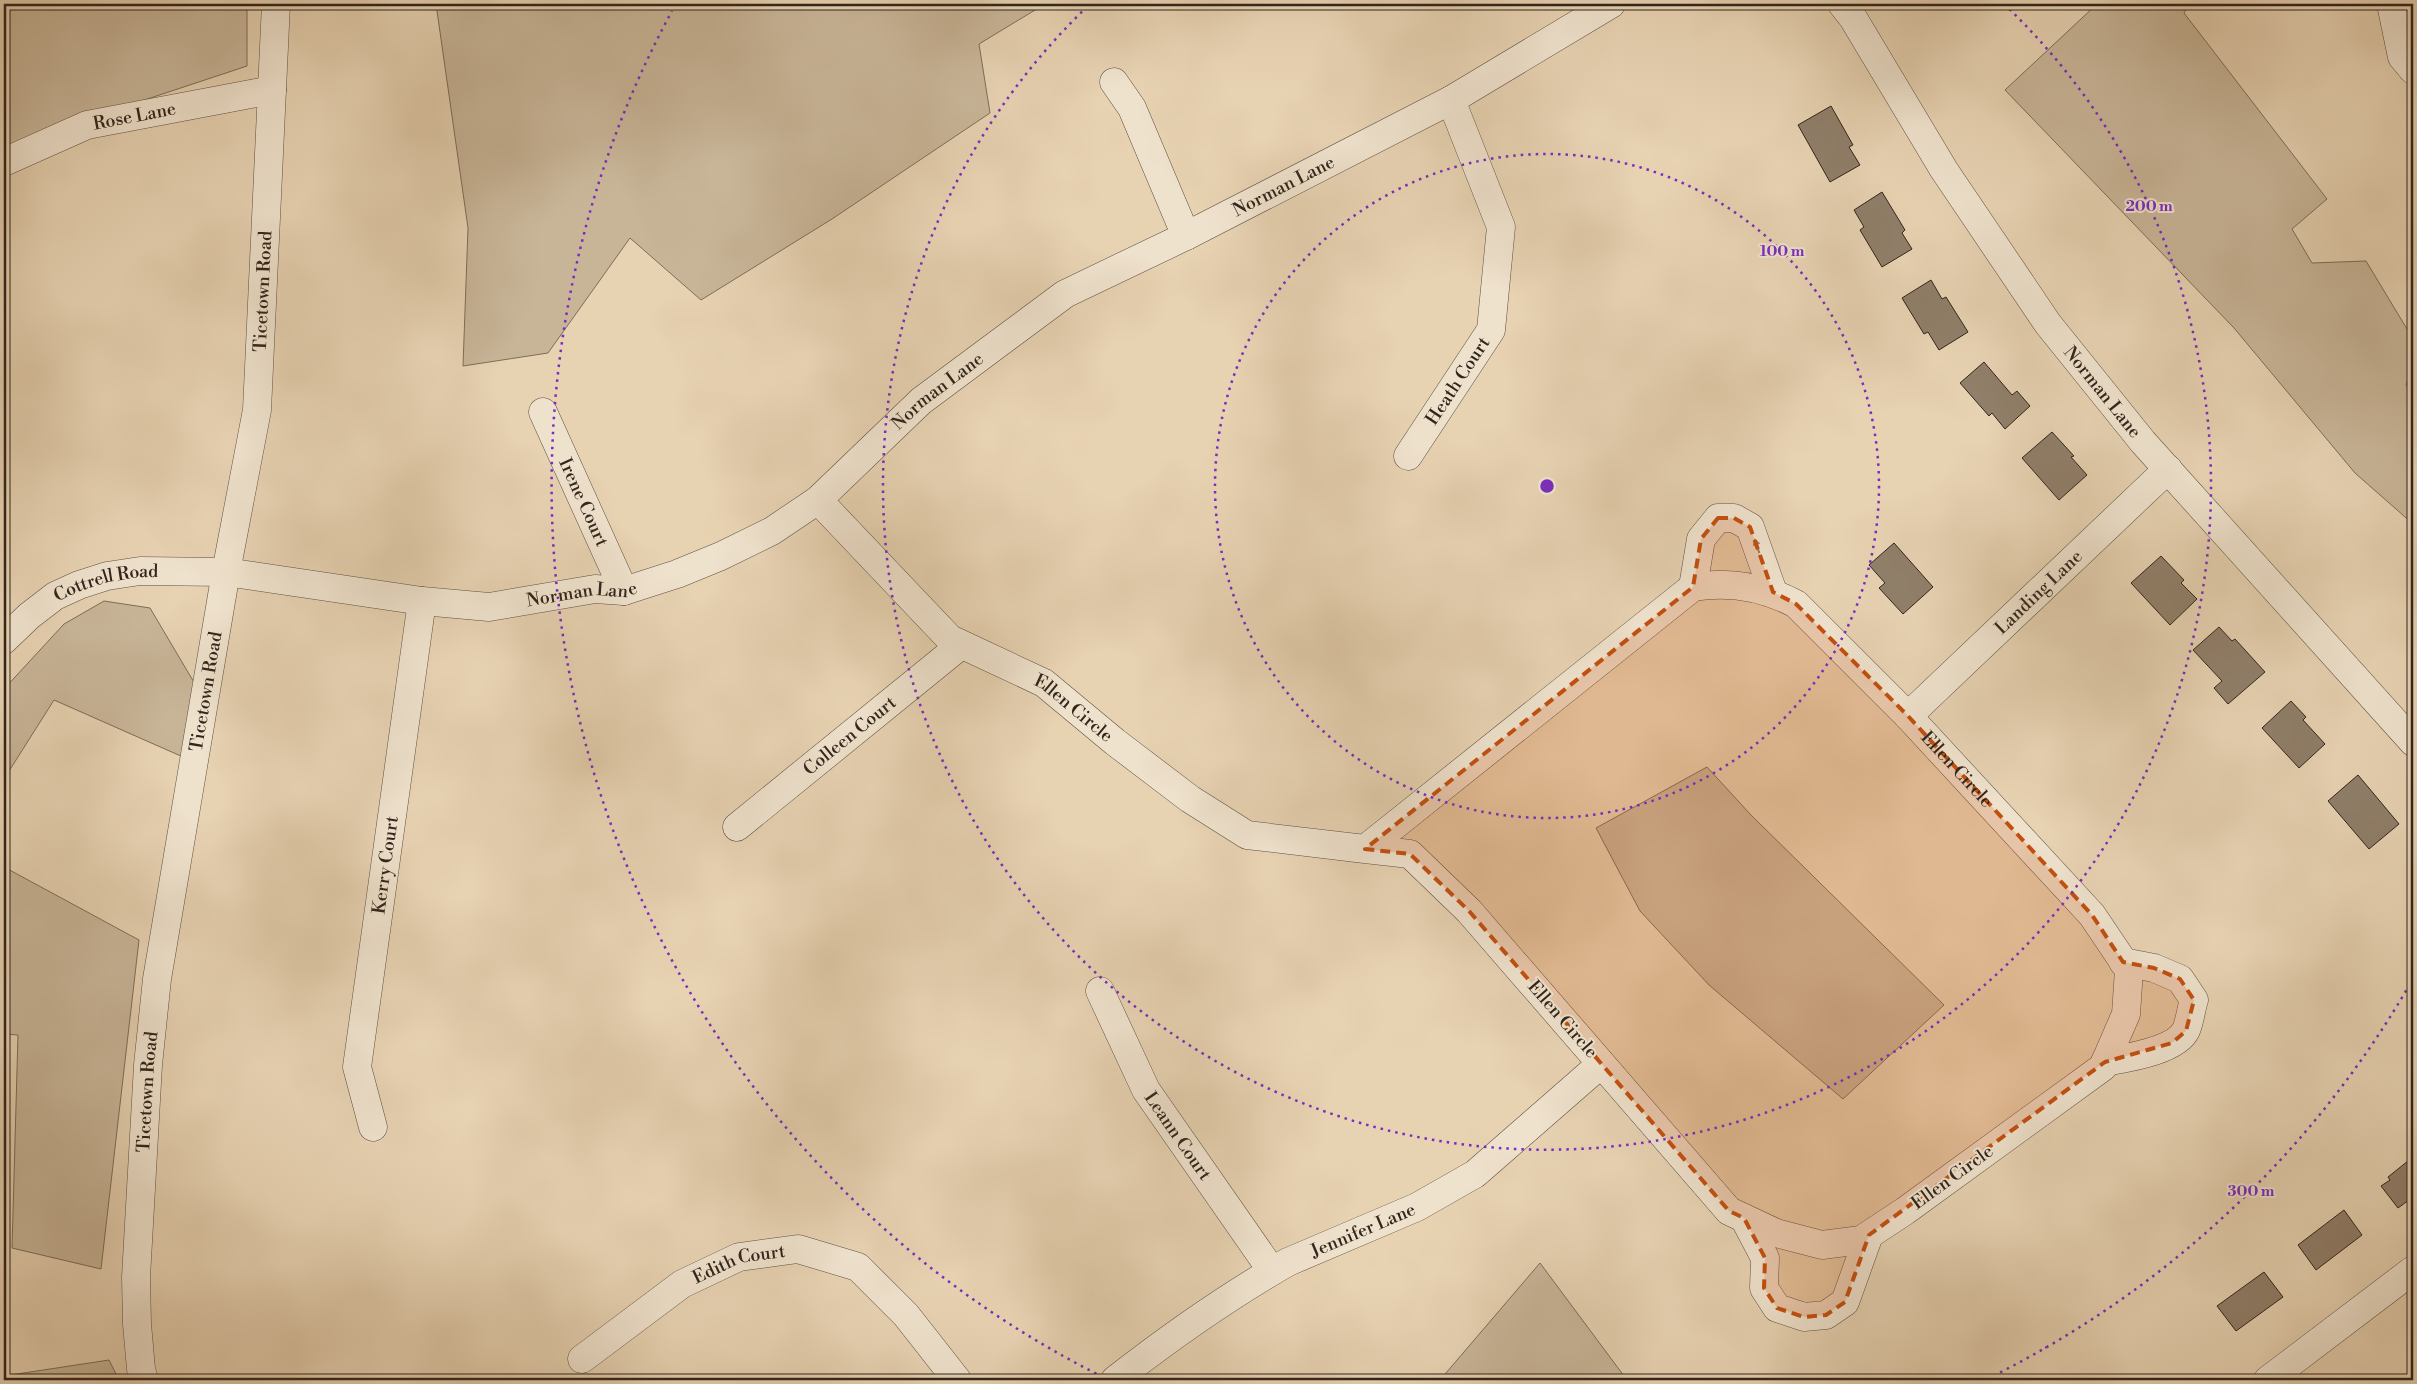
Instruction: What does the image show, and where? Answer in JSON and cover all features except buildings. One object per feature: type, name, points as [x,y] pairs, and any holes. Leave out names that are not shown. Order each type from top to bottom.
[{"type":"street","name":"Ticetown Road","points":[[144,1380],[141,1369],[137,1324],[136,1277],[148,1065],[157,979],[226,572],[256,410],[276,4]]},
{"type":"street","name":"Norman Lane","points":[[226,572],[422,601],[489,607],[595,589],[624,591],[677,574],[721,556],[772,531],[818,500],[921,401],[1065,294],[1186,236],[1450,100],[1611,4]]},
{"type":"street","name":"Norman Lane","points":[[1842,4],[1853,18],[1944,170],[2048,324],[2168,469],[2413,742]]},
{"type":"street","points":[[2391,4],[2402,57],[2413,70]]},
{"type":"street","points":[[1114,82],[1132,108],[1186,236]]},
{"type":"street","name":"Rose Lane","points":[[4,162],[87,125],[272,90]]},
{"type":"street","name":"Heath Court","points":[[1408,456],[1491,330],[1501,227],[1450,100]]},
{"type":"street","name":"Irene Court","points":[[543,412],[624,591]]},
{"type":"street","name":"Landing Lane","points":[[1908,716],[2168,469]]},
{"type":"street","name":"Ellen Circle","points":[[818,500],[950,639],[1044,683],[1115,742],[1168,782],[1247,835],[1410,854],[1469,911],[1729,1211],[1776,1233],[1822,1245],[1861,1240],[2103,1067],[2126,1014],[2129,970],[2092,915],[1908,716],[1796,604],[1773,592],[1718,583],[1693,586]]},
{"type":"street","points":[[1365,849],[1693,586],[1701,540],[1718,518],[1734,518],[1750,527],[1773,592]]},
{"type":"street","name":"Cottrell Road","points":[[4,640],[29,616],[55,596],[79,585],[107,576],[140,570],[226,572]]},
{"type":"street","name":"Kerry Court","points":[[373,1127],[357,1067],[422,601]]},
{"type":"street","name":"Colleen Court","points":[[737,827],[961,645]]},
{"type":"street","points":[[2105,1062],[2150,1053],[2172,1043],[2186,1031],[2194,1000],[2180,980],[2154,968],[2123,962]]},
{"type":"street","name":"Leann Court","points":[[1100,991],[1146,1090],[1272,1271]]},
{"type":"street","name":"Jennifer Lane","points":[[1115,1380],[1230,1296],[1272,1271],[1288,1262],[1417,1207],[1474,1174],[1601,1064]]},
{"type":"street","name":"Ellen Circle","points":[[1744,1218],[1765,1258],[1764,1288],[1777,1308],[1804,1317],[1826,1315],[1845,1302],[1869,1235]]},
{"type":"street","name":"Edith Court","points":[[582,1359],[682,1284],[739,1257],[798,1249],[858,1267],[906,1315],[957,1380]]},
{"type":"street","points":[[2268,1380],[2413,1270]]},
{"type":"highlighted area","points":[[1718,518],[1734,518],[1750,527],[1773,592],[1796,604],[1908,716],[2092,915],[2123,962],[2154,968],[2180,979],[2194,1000],[2186,1031],[2172,1043],[2105,1062],[1869,1235],[1845,1302],[1826,1315],[1804,1317],[1777,1308],[1764,1288],[1765,1258],[1744,1218],[1729,1211],[1469,911],[1410,854],[1365,849],[1693,587],[1701,539]]},
{"type":"shaded area","points":[[4,4],[247,4],[247,66],[75,123],[4,154]]},
{"type":"shaded area","points":[[436,4],[1045,4],[979,44],[990,113],[832,219],[701,300],[630,238],[548,353],[463,366],[468,228]]},
{"type":"shaded area","points":[[2097,4],[2189,4],[2184,13],[2327,199],[2292,229],[2312,263],[2366,261],[2413,339],[2413,367],[2406,385],[2413,393],[2413,524],[2355,473],[2234,328],[2005,90]]},
{"type":"shaded area","points":[[104,601],[150,608],[195,684],[183,757],[54,700],[4,779],[4,689],[64,624]]},
{"type":"shaded area","points":[[1707,767],[1751,815],[1944,1005],[1843,1099],[1709,985],[1640,911],[1596,828]]},
{"type":"shaded area","points":[[4,867],[139,940],[101,1269],[12,1248],[18,1035],[4,1034]]},
{"type":"shaded area","points":[[1540,1263],[1627,1380],[1440,1380]]},
{"type":"shaded area","points":[[109,1360],[119,1380],[4,1380],[4,1376]]}]
